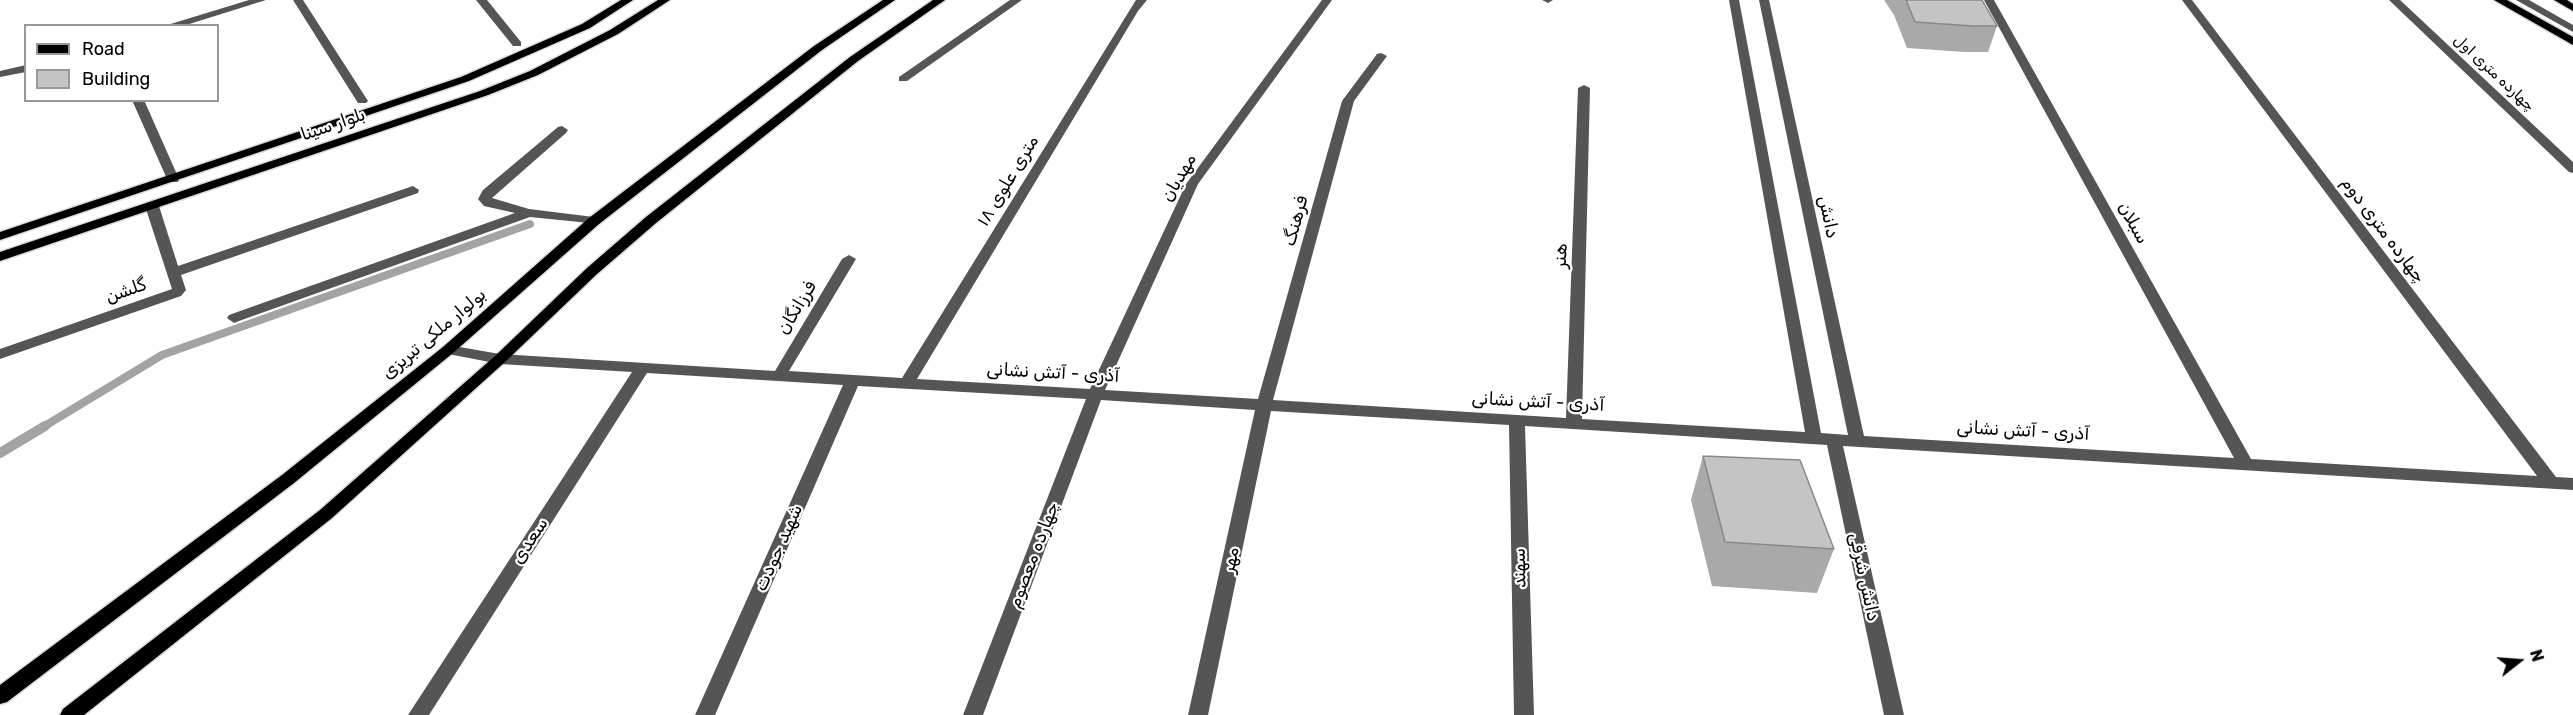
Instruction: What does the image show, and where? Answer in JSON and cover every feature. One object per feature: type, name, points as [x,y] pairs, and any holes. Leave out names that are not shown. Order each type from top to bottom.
[{"type":"main road","name":"بلوار سینا","points":[[0,236],[465,80],[586,26],[628,0]]},
{"type":"main road","name":"بلوار سینا","points":[[0,256],[484,93],[534,73],[614,32],[665,0]]},
{"type":"main road","name":"بولوار ملکی تبریزی","points":[[0,696],[288,479],[448,350],[594,221],[818,48],[890,0]]},
{"type":"main road","points":[[70,715],[326,514],[651,220],[854,59],[940,0]]},
{"type":"main road","points":[[2499,0],[2573,42]]},
{"type":"main road","points":[[2559,0],[2573,8]]},
{"type":"main road","points":[[465,80],[484,93]]},
{"type":"street","points":[[176,24],[261,0]]},
{"type":"street","points":[[298,0],[362,101]]},
{"type":"street","points":[[481,0],[517,44]]},
{"type":"street","points":[[903,79],[1017,0]]},
{"type":"street","name":"۱۸ متری علوی","points":[[907,383],[1128,19],[1142,0]]},
{"type":"street","name":"مهدیان","points":[[1095,395],[1192,184],[1327,0]]},
{"type":"street","points":[[1734,0],[1814,438]]},
{"type":"street","name":"دانش","points":[[1764,0],[1857,441]]},
{"type":"street","name":"سبلان","points":[[1989,0],[2246,464]]},
{"type":"street","name":"چهارده متری دوم","points":[[2187,0],[2551,483]]},
{"type":"street","name":"چهارده متری اول","points":[[2394,0],[2573,169]]},
{"type":"street","points":[[2521,0],[2573,29]]},
{"type":"street","points":[[2540,0],[2573,18]]},
{"type":"street","name":"فرهنگ","points":[[1264,405],[1348,101],[1381,56]]},
{"type":"street","points":[[0,75],[24,69]]},
{"type":"street","name":"هنر","points":[[1574,424],[1584,88]]},
{"type":"street","points":[[139,102],[173,179]]},
{"type":"street","points":[[562,130],[488,193],[485,200],[530,213],[594,221]]},
{"type":"street","points":[[152,206],[173,273],[413,190]]},
{"type":"street","points":[[234,318],[530,213]]},
{"type":"street","name":"فرزانگان","points":[[779,376],[849,260]]},
{"type":"street","name":"گلشن","points":[[0,354],[162,300],[178,290],[173,273]]},
{"type":"street","name":"آذرى - آتش نشانى","points":[[448,350],[500,359],[642,368],[2573,484]]},
{"type":"street","name":"سعدی","points":[[418,715],[642,368]]},
{"type":"street","name":"شهید جودت","points":[[705,715],[853,380]]},
{"type":"street","name":"چهارده معصوم","points":[[973,715],[1095,395]]},
{"type":"street","name":"مهر","points":[[1198,715],[1264,405]]},
{"type":"street","name":"سهند","points":[[1517,420],[1524,715]]},
{"type":"street","name":"دانش شرقی","points":[[1834,439],[1894,715]]},
{"type":"building","points":[[1906,0],[1982,0],[1997,26],[1915,22]]},
{"type":"building","points":[[1703,456],[1800,460],[1834,549],[1725,542]]},
{"type":"waterway","points":[[43,427],[162,355],[530,224]]},
{"type":"waterway","points":[[0,453],[45,426]]}]
